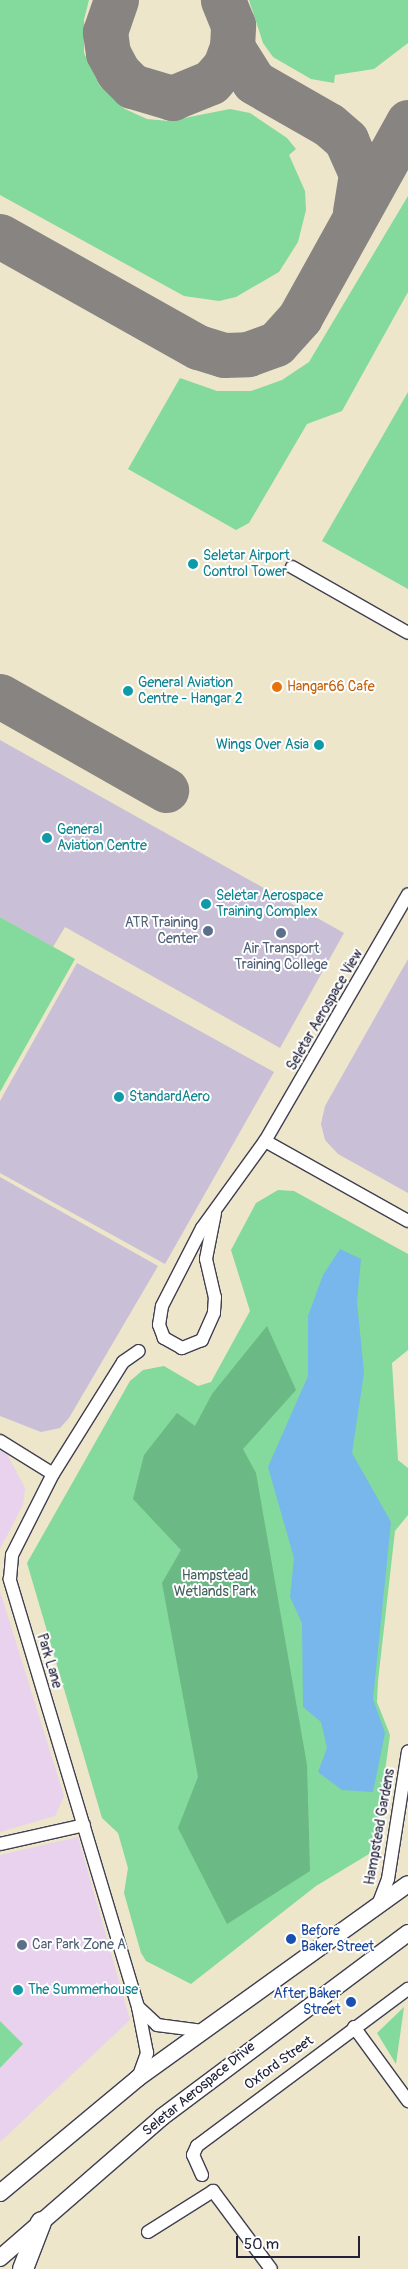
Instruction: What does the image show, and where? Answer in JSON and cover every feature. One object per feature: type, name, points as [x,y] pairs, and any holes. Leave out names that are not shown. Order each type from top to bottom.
[{"type":"main road","points":[[23,2269],[41,2222]]},
{"type":"street","points":[[292,567],[408,634]]},
{"type":"street","name":"Seletar Aerospace View","points":[[215,1213],[206,1259],[215,1297],[214,1314],[202,1340],[182,1348],[164,1338],[159,1325],[162,1306],[202,1228],[215,1213],[265,1141],[408,894]]},
{"type":"street","points":[[265,1141],[408,1221]]},
{"type":"street","name":"Park Lane","points":[[138,1350],[123,1362],[53,1474],[12,1554],[12,1588],[138,2007],[147,2053],[138,2078]]},
{"type":"street","points":[[0,1441],[53,1474]]},
{"type":"street","name":"Hampstead Gardens","points":[[378,1905],[388,1880],[408,1752]]},
{"type":"street","points":[[0,1844],[84,1825]]},
{"type":"street","points":[[0,2193],[138,2078],[408,1884]]},
{"type":"street","name":"Seletar Aerospace Drive","points":[[0,2258],[162,2116],[408,1933]]},
{"type":"street","name":"Oxford Street","points":[[202,2175],[193,2155],[197,2146],[354,2027],[408,1989]]},
{"type":"street","points":[[138,2007],[157,2025],[203,2031]]},
{"type":"street","points":[[354,2027],[408,2102]]},
{"type":"street","points":[[148,2232],[213,2191],[271,2269]]},
{"type":"shaded area","points":[[0,740],[344,933],[280,1048],[65,927],[53,947],[0,917]]},
{"type":"shaded area","points":[[408,959],[408,1193],[338,1154],[325,1140],[321,1124],[325,1106]]},
{"type":"shaded area","points":[[77,963],[274,1072],[165,1264],[0,1173],[0,1101]]},
{"type":"shaded area","points":[[0,1177],[158,1266],[69,1418],[60,1428],[41,1432],[0,1416]]},
{"type":"shaded area","points":[[0,1450],[7,1454],[25,1488],[23,1505],[0,1549]]},
{"type":"shaded area","points":[[0,1591],[64,1796],[55,1816],[0,1832]]},
{"type":"shaded area","points":[[78,1837],[130,2020],[0,2142],[0,1855]]},
{"type":"green space","points":[[0,0],[89,0],[84,20],[84,53],[100,86],[125,109],[147,119],[169,121],[230,109],[250,113],[287,138],[296,149],[289,155],[305,191],[306,210],[298,242],[279,272],[236,297],[219,301],[184,296],[0,195]]},
{"type":"green space","points":[[249,0],[408,0],[408,43],[374,69],[335,75],[334,83],[311,79],[273,57],[263,43]]},
{"type":"green space","points":[[408,196],[408,292],[342,411],[307,424],[249,523],[236,530],[128,469],[180,378],[217,391],[251,391],[282,380],[309,362]]},
{"type":"green space","points":[[408,392],[408,589],[322,541]]},
{"type":"green space","points":[[0,917],[75,959],[0,1092]]},
{"type":"green space","name":"Hampstead Wetlands Park","points":[[278,1190],[294,1191],[408,1254],[408,1350],[392,1363],[398,1460],[408,1468],[408,1515],[395,1531],[377,1702],[390,1735],[374,1851],[316,1886],[191,1984],[146,1961],[141,1953],[124,1893],[128,1868],[118,1833],[102,1818],[27,1563],[130,1381],[143,1370],[164,1366],[198,1386],[211,1382],[250,1311],[231,1250],[256,1203]]},
{"type":"green space","points":[[267,1326],[296,1390],[243,1449],[256,1473],[307,1765],[310,1871],[227,1924],[178,1828],[198,1777],[162,1583],[181,1550],[133,1499],[144,1455],[177,1413],[195,1426],[212,1394]]},
{"type":"green space","points":[[404,2007],[396,2064],[377,2033]]},
{"type":"green space","points":[[0,2021],[23,2044],[0,2068]]},
{"type":"water","points":[[340,1249],[361,1259],[357,1302],[364,1373],[352,1453],[391,1522],[373,1699],[385,1733],[373,1792],[342,1790],[318,1772],[327,1748],[321,1722],[303,1707],[302,1623],[290,1597],[294,1558],[268,1467],[308,1376],[308,1316],[323,1275]]},
{"type":"taxiway","points":[[116,0],[105,32],[108,53],[118,72],[132,86],[172,98],[211,82],[225,66],[232,47],[233,25],[223,0]]},
{"type":"taxiway","points":[[232,47],[254,82],[329,125],[346,140],[361,174],[355,213]]},
{"type":"taxiway","points":[[0,236],[198,347],[224,355],[248,354],[276,344],[300,317],[408,122]]},
{"type":"taxiway","points":[[0,696],[166,790]]},
{"type":"place","name":"Seletar Airport Control Tower","points":[[193,564]]},
{"type":"place","name":"Hangar66 Cafe","points":[[277,687]]},
{"type":"place","name":"General Aviation Centre - Hangar 2","points":[[128,691]]},
{"type":"place","name":"Wings Over Asia","points":[[319,745]]},
{"type":"place","name":"General Aviation Centre","points":[[47,838]]},
{"type":"place","name":"Seletar Aerospace Training Complex","points":[[206,904]]},
{"type":"place","name":"ATR Training Center","points":[[208,931]]},
{"type":"place","name":"Air Transport Training College","points":[[281,933]]},
{"type":"place","name":"StandardAero","points":[[119,1097]]},
{"type":"place","name":"Before Baker Street","points":[[291,1939]]},
{"type":"place","name":"Car Park Zone A","points":[[22,1945]]},
{"type":"place","name":"The Summerhouse","points":[[18,1990]]},
{"type":"place","name":"After Baker Street","points":[[351,2002]]}]
